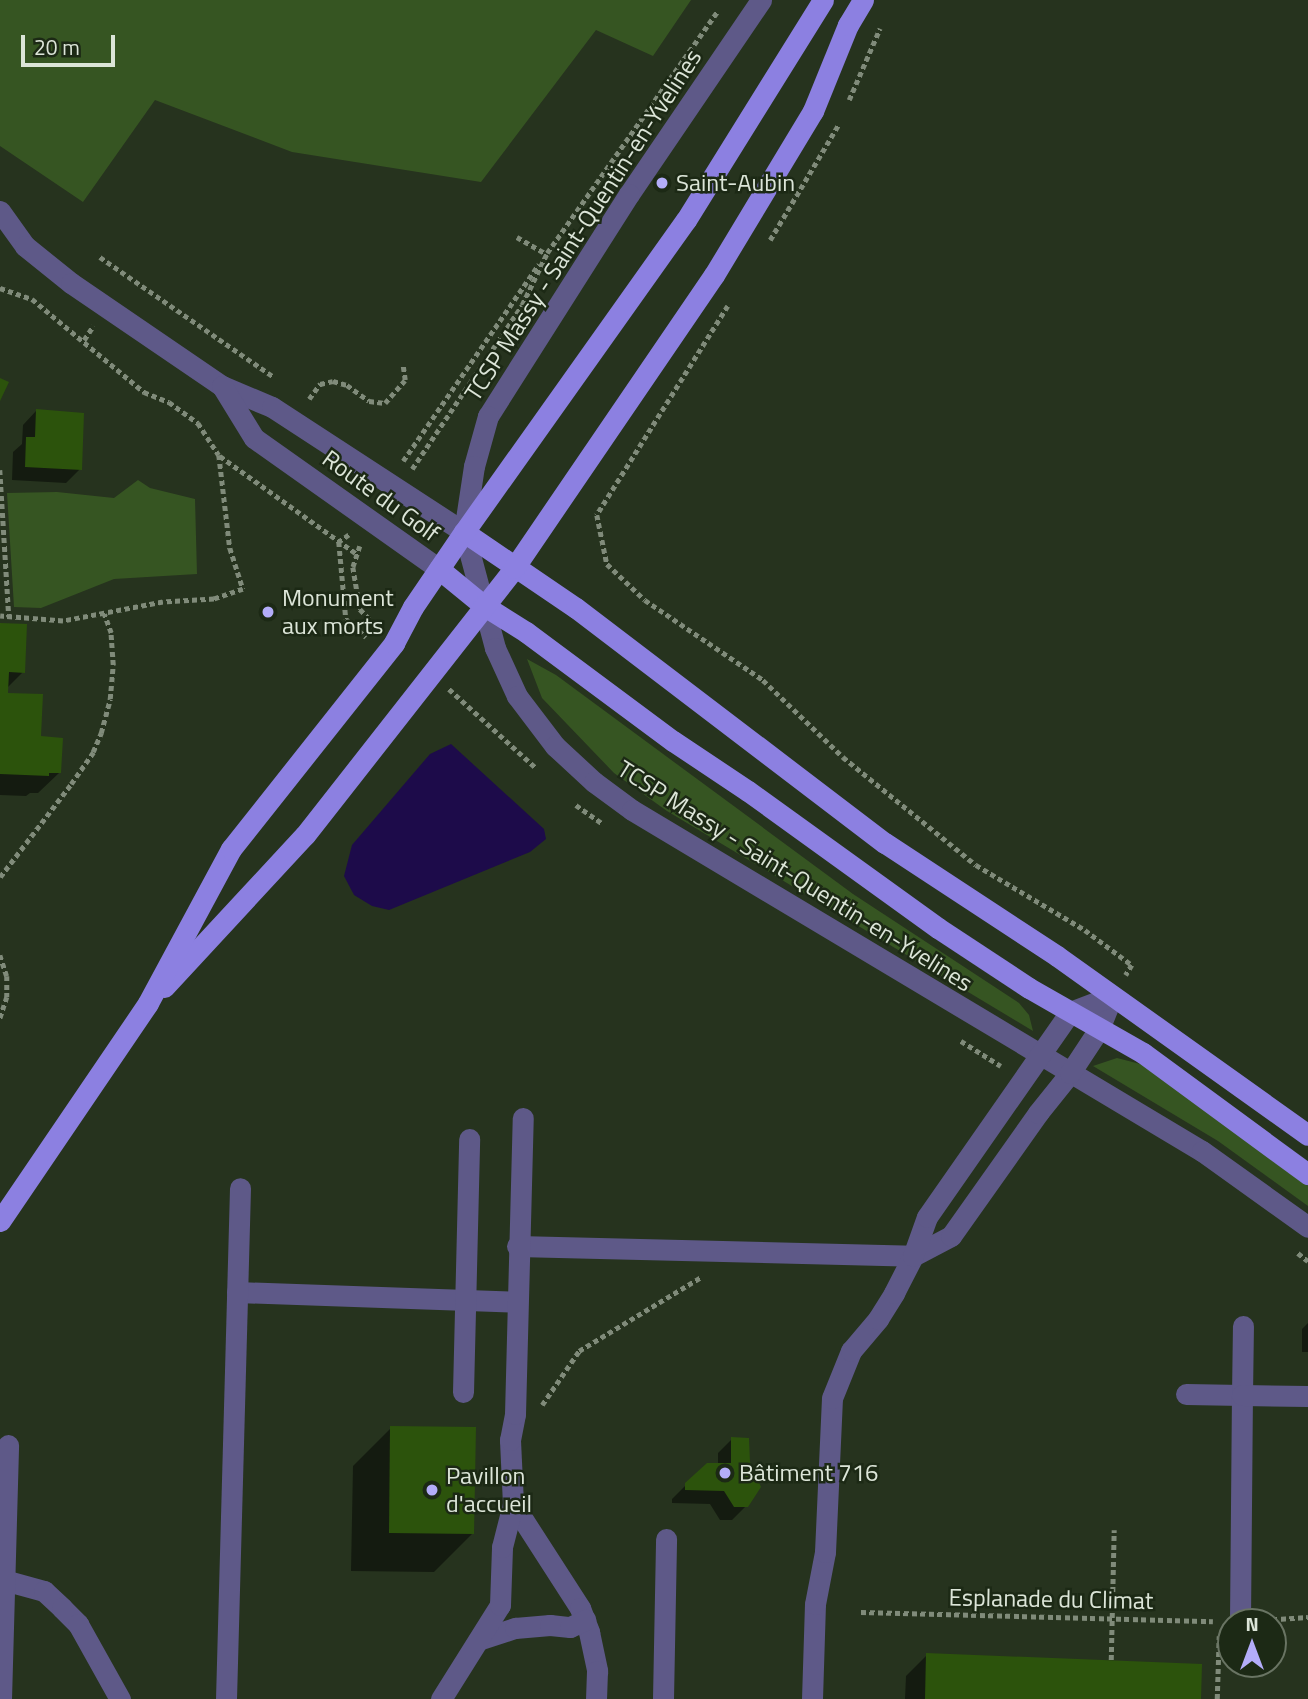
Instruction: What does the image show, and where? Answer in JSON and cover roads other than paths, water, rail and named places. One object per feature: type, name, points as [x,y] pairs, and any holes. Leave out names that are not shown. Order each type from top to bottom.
[{"type":"main road","points":[[0,1221],[148,1003],[231,849],[394,643],[413,607],[464,532],[686,220],[823,0]]},
{"type":"main road","points":[[148,1003],[305,835],[416,697],[483,605],[514,568],[714,275],[813,111],[848,25],[863,0]]},
{"type":"main road","name":"Route du Golf","points":[[464,532],[576,608],[885,842],[963,897],[1057,956],[1308,1135]]},
{"type":"main road","name":"Route du Golf","points":[[439,569],[483,605],[526,632],[673,741],[748,791],[938,928],[1070,1012],[1143,1053],[1308,1174]]},
{"type":"street","name":"TCSP Massy - Saint-Quentin-en-Yvelines","points":[[761,0],[629,194],[488,416],[474,466],[464,532],[495,649],[517,696],[555,746],[594,782],[632,810],[1202,1151],[1308,1227]]},
{"type":"street","name":"Route du Golf","points":[[0,211],[25,246],[47,265],[222,386],[272,407],[464,532]]},
{"type":"street","name":"Route du Golf","points":[[222,386],[254,438],[439,569]]},
{"type":"street","points":[[813,1699],[815,1604],[825,1552],[832,1398],[850,1351],[878,1319],[913,1256],[927,1217],[1070,1012],[1112,996]]},
{"type":"street","points":[[517,1246],[913,1256],[951,1236],[1038,1113],[1070,1073],[1099,1029],[1112,996]]},
{"type":"street","points":[[441,1699],[500,1605],[502,1547],[513,1504],[510,1440],[515,1414],[517,1246],[523,1118]]},
{"type":"street","points":[[463,1392],[469,1139]]},
{"type":"street","points":[[226,1699],[240,1188]]},
{"type":"street","points":[[237,1292],[517,1302]]},
{"type":"street","points":[[1231,1608],[1243,1326]]},
{"type":"street","points":[[1186,1394],[1308,1396]]},
{"type":"street","points":[[1,1699],[2,1579],[8,1445]]},
{"type":"street","points":[[513,1504],[585,1620],[597,1671],[596,1699]]},
{"type":"street","points":[[663,1699],[666,1539]]},
{"type":"street","points":[[2,1579],[44,1591],[78,1624],[120,1699]]},
{"type":"street","points":[[481,1639],[515,1628],[550,1625],[570,1628],[585,1620]]},
{"type":"place","name":"Saint-Aubin","points":[[662,183]]},
{"type":"place","name":"Monument aux morts","points":[[268,612]]},
{"type":"place","name":"Bâtiment 716","points":[[725,1473]]},
{"type":"place","name":"Pavillon d'accueil","points":[[432,1490]]}]
